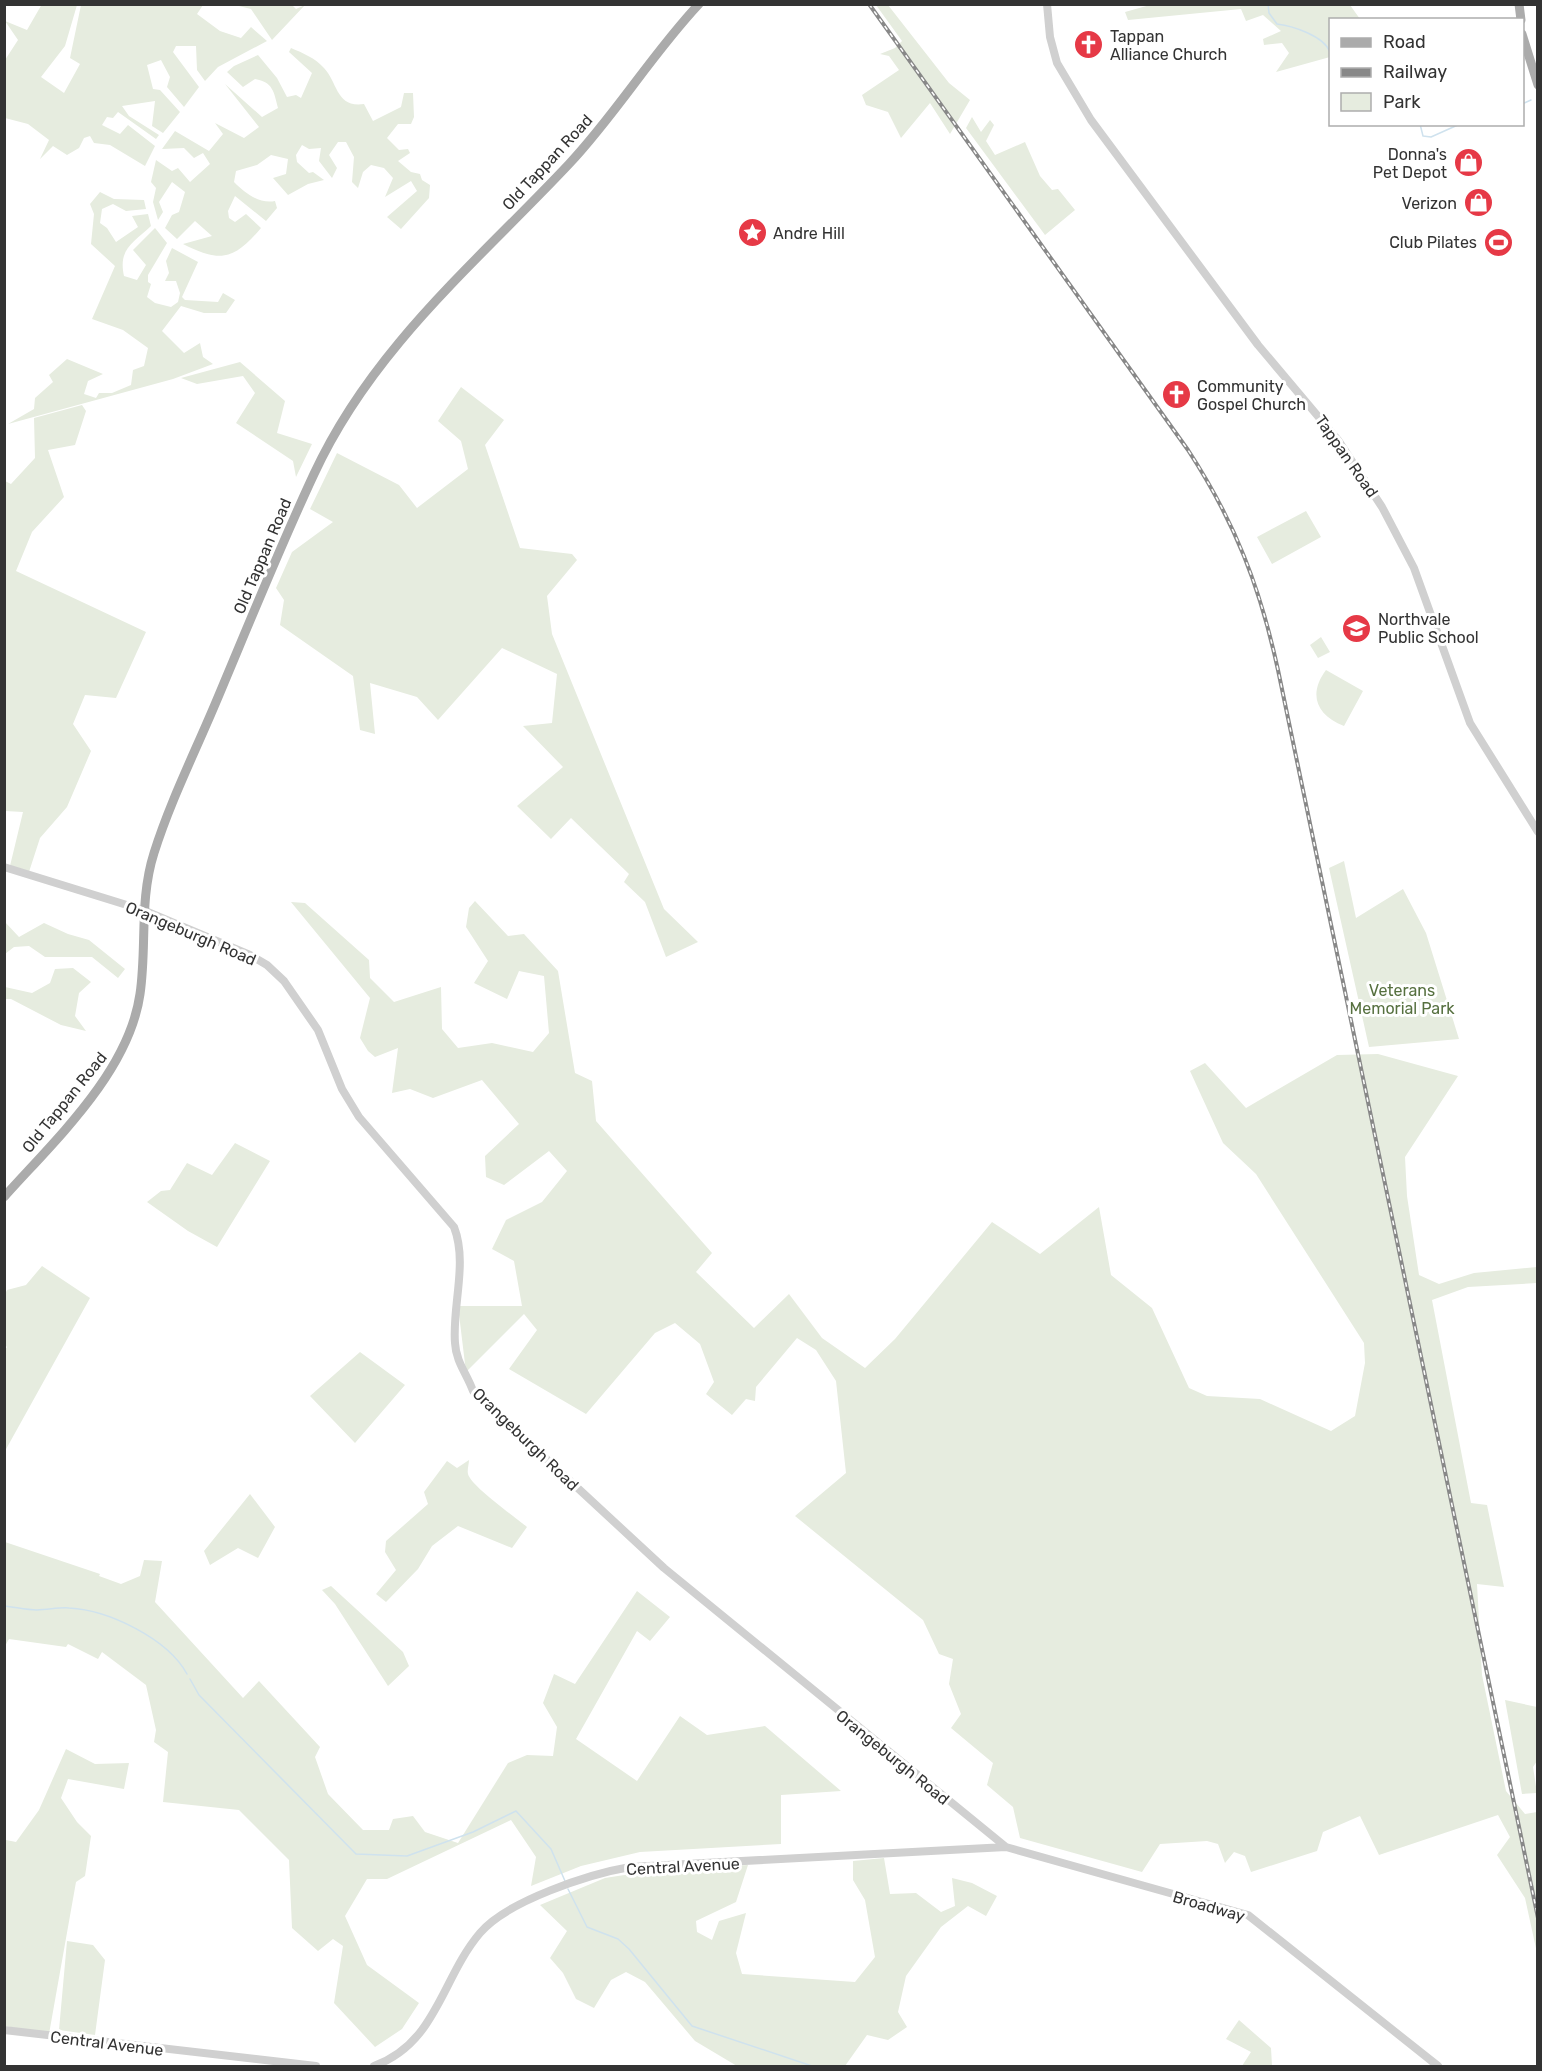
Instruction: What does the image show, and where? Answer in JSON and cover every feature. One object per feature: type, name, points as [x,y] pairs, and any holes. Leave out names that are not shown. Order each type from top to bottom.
[{"type":"main road","name":"Old Tappan Road","points":[[4,1197],[103,1082],[125,1046],[140,999],[143,910],[156,848],[313,475],[345,418],[395,344],[450,282],[593,137],[675,31],[699,4]]},
{"type":"main road","points":[[1524,40],[1538,85]]},
{"type":"street","name":"Tappan Road","points":[[1047,4],[1050,37],[1057,63],[1091,120],[1258,345],[1331,430],[1364,476],[1414,568],[1470,723],[1538,832]]},
{"type":"street","name":"Orangeburgh Road","points":[[4,867],[143,910],[250,955],[276,973],[318,1030],[342,1089],[359,1118],[449,1219],[457,1234],[460,1250],[455,1346],[460,1367],[472,1391],[663,1568],[1006,1847]]},
{"type":"street","name":"Central Avenue","points":[[374,2067],[399,2055],[416,2040],[429,2022],[447,1984],[472,1943],[490,1922],[513,1907],[567,1885],[630,1867],[1006,1847]]},
{"type":"street","name":"Broadway","points":[[1006,1847],[1248,1915],[1438,2067]]},
{"type":"street","name":"Central Avenue","points":[[4,2030],[316,2067]]},
{"type":"green space","points":[[42,4],[77,5],[65,46],[41,77],[64,93],[80,64],[70,58],[81,5],[203,5],[197,14],[220,31],[241,38],[251,27],[267,41],[218,67],[205,81],[197,70],[196,46],[176,46],[173,52],[199,87],[184,107],[167,87],[170,77],[161,60],[147,65],[153,89],[160,90],[180,112],[163,133],[152,126],[155,101],[122,106],[129,116],[159,135],[156,139],[118,112],[113,118],[107,117],[102,125],[120,134],[128,125],[155,146],[145,166],[110,145],[94,143],[90,136],[84,138],[79,148],[67,155],[53,146],[40,159],[49,140],[28,124],[5,118],[5,60],[18,40],[5,21],[27,30]]},
{"type":"green space","points":[[235,5],[292,5],[296,9],[305,5],[272,40],[251,9]]},
{"type":"green space","points":[[876,5],[888,5],[949,83],[970,100],[950,134],[930,103],[901,138],[888,112],[866,105],[862,95],[899,70],[889,56],[880,54],[895,48],[902,41]]},
{"type":"green space","points":[[1150,5],[1350,5],[1359,18],[1329,18],[1329,57],[1276,72],[1289,53],[1282,43],[1264,45],[1263,39],[1281,31],[1263,15],[1246,21],[1241,9],[1128,20],[1125,12]]},
{"type":"green space","points":[[291,48],[320,64],[329,74],[343,98],[355,104],[364,104],[373,121],[401,107],[404,93],[413,93],[414,117],[411,124],[398,124],[387,138],[399,150],[408,149],[410,153],[398,161],[411,172],[420,174],[422,180],[430,185],[429,198],[401,229],[387,217],[417,191],[411,181],[385,197],[393,178],[384,168],[371,165],[363,172],[358,188],[352,182],[354,157],[346,142],[338,142],[329,155],[337,168],[332,178],[319,161],[321,148],[309,149],[302,145],[296,155],[297,162],[309,173],[313,172],[324,180],[308,184],[288,195],[273,178],[286,174],[288,159],[271,155],[257,165],[236,171],[234,182],[238,186],[258,199],[275,201],[277,208],[266,221],[235,196],[228,211],[229,218],[235,222],[246,214],[261,228],[251,239],[234,252],[217,256],[183,244],[212,236],[195,221],[177,239],[165,228],[172,215],[179,212],[185,192],[172,182],[159,202],[163,212],[158,220],[153,202],[156,188],[151,182],[156,160],[172,171],[178,168],[190,182],[210,164],[203,153],[194,158],[184,148],[162,149],[175,131],[209,151],[223,134],[215,123],[244,138],[259,127],[225,84],[262,117],[278,108],[269,85],[255,79],[243,87],[227,72],[234,66],[258,55],[277,78],[287,97],[296,95],[301,98],[312,73],[289,52]]},
{"type":"green space","points":[[972,117],[981,132],[990,120],[994,125],[986,141],[995,155],[1025,142],[1040,176],[1052,190],[1058,189],[1075,210],[1045,235],[966,128]]},
{"type":"green space","points":[[100,192],[114,199],[144,200],[146,209],[126,211],[113,204],[102,209],[100,223],[107,228],[116,242],[138,227],[132,216],[148,214],[151,226],[128,247],[125,253],[124,276],[137,280],[146,265],[133,250],[155,228],[167,243],[148,275],[148,282],[151,284],[147,297],[155,303],[171,307],[178,302],[180,293],[176,281],[165,281],[169,273],[166,261],[172,248],[198,262],[182,297],[185,300],[218,302],[223,293],[235,300],[226,313],[204,313],[181,306],[162,331],[184,353],[200,343],[203,357],[213,364],[173,379],[8,424],[34,409],[35,398],[53,382],[49,375],[67,359],[103,374],[88,381],[84,394],[96,398],[99,393],[112,393],[131,385],[133,370],[144,366],[148,348],[123,330],[92,319],[115,266],[91,244],[94,214],[90,204]]},
{"type":"green space","points":[[240,362],[285,401],[277,433],[312,444],[296,477],[293,461],[236,423],[255,393],[243,376],[197,384],[181,378]]},
{"type":"green space","points":[[461,387],[504,420],[485,445],[520,548],[572,554],[577,560],[547,596],[552,634],[664,909],[698,942],[666,957],[645,902],[624,882],[629,874],[571,818],[551,839],[517,806],[563,767],[523,726],[552,723],[557,674],[502,648],[438,720],[417,697],[370,683],[375,734],[360,730],[353,676],[280,625],[284,600],[276,588],[292,552],[333,522],[310,509],[337,453],[399,485],[417,508],[468,469],[461,441],[438,421]]},
{"type":"green space","points":[[82,405],[86,411],[75,445],[48,450],[64,497],[32,532],[16,571],[146,632],[116,698],[85,695],[73,724],[91,751],[67,807],[40,838],[28,875],[9,870],[23,812],[5,811],[5,481],[11,484],[35,458],[34,418]]},
{"type":"green space","points":[[1306,511],[1321,537],[1272,564],[1257,537]]},
{"type":"green space","points":[[1321,637],[1330,652],[1318,658],[1310,645]]},
{"type":"green space","points":[[1326,670],[1363,691],[1344,726],[1327,716],[1318,703],[1317,687]]},
{"type":"green space","name":"Veterans Memorial Park","points":[[1344,861],[1356,918],[1403,889],[1426,933],[1459,1039],[1369,1047],[1329,868]]},
{"type":"green space","points":[[475,901],[508,936],[524,934],[558,971],[575,1073],[592,1081],[596,1121],[712,1253],[696,1272],[754,1328],[789,1294],[822,1338],[865,1368],[895,1339],[992,1222],[1040,1254],[1099,1207],[1111,1275],[1152,1308],[1189,1388],[1207,1396],[1260,1399],[1331,1431],[1355,1416],[1365,1363],[1364,1343],[1256,1174],[1223,1143],[1190,1071],[1205,1063],[1246,1108],[1337,1055],[1378,1054],[1458,1076],[1405,1157],[1407,1196],[1419,1275],[1439,1284],[1474,1273],[1537,1267],[1537,1283],[1468,1287],[1432,1300],[1471,1503],[1487,1505],[1504,1587],[1477,1584],[1482,1675],[1506,1791],[1525,1814],[1537,1812],[1537,1953],[1525,1898],[1497,1855],[1510,1837],[1498,1815],[1379,1855],[1360,1816],[1323,1832],[1317,1851],[1251,1872],[1245,1856],[1234,1852],[1225,1863],[1218,1844],[1207,1841],[1160,1844],[1142,1872],[1020,1838],[1013,1807],[987,1785],[993,1763],[951,1728],[961,1714],[949,1684],[953,1659],[939,1654],[923,1620],[795,1516],[846,1473],[836,1381],[816,1350],[797,1338],[756,1387],[755,1401],[746,1399],[732,1415],[706,1394],[714,1382],[700,1344],[675,1323],[655,1333],[586,1414],[509,1369],[537,1330],[524,1314],[466,1372],[458,1306],[522,1306],[514,1261],[492,1249],[506,1220],[542,1202],[567,1171],[549,1151],[504,1185],[486,1177],[485,1156],[519,1124],[482,1080],[433,1098],[410,1089],[392,1093],[398,1048],[375,1057],[368,1051],[360,1038],[370,998],[291,902],[305,903],[369,960],[370,978],[394,1002],[441,987],[442,1029],[458,1048],[492,1043],[533,1052],[549,1033],[544,976],[519,971],[507,999],[474,983],[488,961],[466,927],[469,908]]},
{"type":"green space","points":[[5,922],[19,937],[44,923],[68,934],[89,940],[125,969],[118,978],[92,957],[45,957],[29,946],[14,947],[5,954]]},
{"type":"green space","points":[[73,968],[91,982],[79,993],[75,1016],[86,1031],[61,1025],[11,999],[5,999],[5,987],[32,993],[50,983],[55,969]]},
{"type":"green space","points":[[235,1143],[270,1161],[217,1247],[188,1231],[147,1202],[161,1191],[170,1190],[187,1163],[212,1175]]},
{"type":"green space","points":[[42,1266],[90,1298],[5,1451],[4,1351],[7,1347],[4,1344],[5,1294],[7,1290],[26,1285]]},
{"type":"green space","points":[[360,1352],[405,1385],[355,1443],[310,1396]]},
{"type":"green space","points":[[469,1460],[468,1472],[477,1486],[527,1527],[512,1548],[458,1526],[432,1546],[418,1569],[386,1602],[376,1594],[396,1570],[385,1552],[386,1541],[428,1504],[424,1492],[447,1461],[457,1468]]},
{"type":"green space","points":[[250,1494],[275,1527],[258,1558],[238,1548],[210,1565],[204,1551]]},
{"type":"green space","points":[[5,1542],[100,1574],[99,1576],[121,1584],[140,1576],[144,1560],[162,1561],[155,1602],[243,1698],[259,1681],[320,1747],[315,1757],[328,1794],[363,1830],[389,1830],[393,1819],[413,1816],[425,1832],[458,1843],[508,1763],[527,1755],[553,1756],[557,1727],[543,1703],[554,1674],[575,1684],[637,1591],[670,1617],[650,1641],[637,1631],[576,1739],[637,1781],[680,1716],[707,1735],[765,1726],[841,1791],[781,1795],[781,1844],[640,1852],[581,1866],[531,1886],[536,1857],[511,1820],[387,1879],[367,1879],[345,1916],[367,1965],[419,2003],[402,2029],[375,2047],[334,2003],[343,1946],[333,1939],[318,1951],[292,1928],[289,1860],[239,1810],[163,1802],[168,1752],[154,1742],[156,1730],[146,1685],[102,1652],[98,1659],[68,1644],[66,1647],[9,1639],[5,1646]]},
{"type":"green space","points":[[331,1586],[403,1652],[409,1666],[388,1686],[335,1604],[322,1590]]},
{"type":"green space","points":[[1505,1700],[1537,1707],[1537,1761],[1533,1767],[1537,1793],[1522,1794]]},
{"type":"green space","points":[[66,1749],[95,1764],[129,1763],[124,1789],[68,1779],[61,1798],[77,1822],[91,1836],[85,1876],[76,1882],[49,2034],[5,2026],[4,1849],[6,1840],[16,1842],[39,1810]]},
{"type":"green space","points":[[884,1858],[890,1894],[916,1893],[941,1912],[955,1906],[952,1878],[972,1883],[997,1896],[986,1916],[968,1906],[941,1927],[906,1976],[898,2012],[907,2027],[888,2040],[867,2035],[845,2066],[737,2066],[695,2041],[645,1982],[626,1972],[611,1980],[594,2008],[576,1999],[563,1973],[550,1958],[567,1931],[540,1905],[605,1878],[650,1871],[748,1865],[736,1902],[696,1921],[697,1932],[712,1940],[719,1921],[746,1913],[736,1953],[742,1974],[855,1982],[875,1957],[865,1900],[853,1880],[853,1861]]},
{"type":"green space","points":[[67,1941],[93,1945],[105,1960],[95,2035],[59,2030]]},
{"type":"green space","points":[[1239,2020],[1271,2048],[1272,2066],[1242,2066],[1251,2052],[1226,2039]]},
{"type":"waterway","points":[[1268,4],[1269,13],[1277,24],[1315,37],[1329,50]]},
{"type":"waterway","points":[[1524,103],[1531,100]]},
{"type":"waterway","points":[[1420,126],[1423,136],[1431,137],[1456,126]]},
{"type":"waterway","points":[[4,1606],[33,1610],[65,1608],[102,1614],[152,1638],[178,1661],[187,1674]]},
{"type":"waterway","points":[[190,1679],[199,1695],[356,1854],[407,1856],[473,1832],[516,1811],[551,1849],[565,1881]]},
{"type":"waterway","points":[[568,1889],[587,1927],[618,1939],[629,1949],[692,2026],[812,2066]]},
{"type":"railway","points":[[869,4],[1188,450],[1232,529],[1254,583],[1278,670],[1538,1918]]},
{"type":"place","name":"Tappan Alliance Church","points":[[1089,45]]},
{"type":"place","name":"Donna's Pet Depot","points":[[1468,163]]},
{"type":"place","name":"Verizon","points":[[1478,203]]},
{"type":"place","name":"Andre Hill","points":[[752,233]]},
{"type":"place","name":"Club Pilates","points":[[1498,242]]},
{"type":"place","name":"Community Gospel Church","points":[[1176,395]]},
{"type":"place","name":"Northvale Public School","points":[[1357,628]]}]
